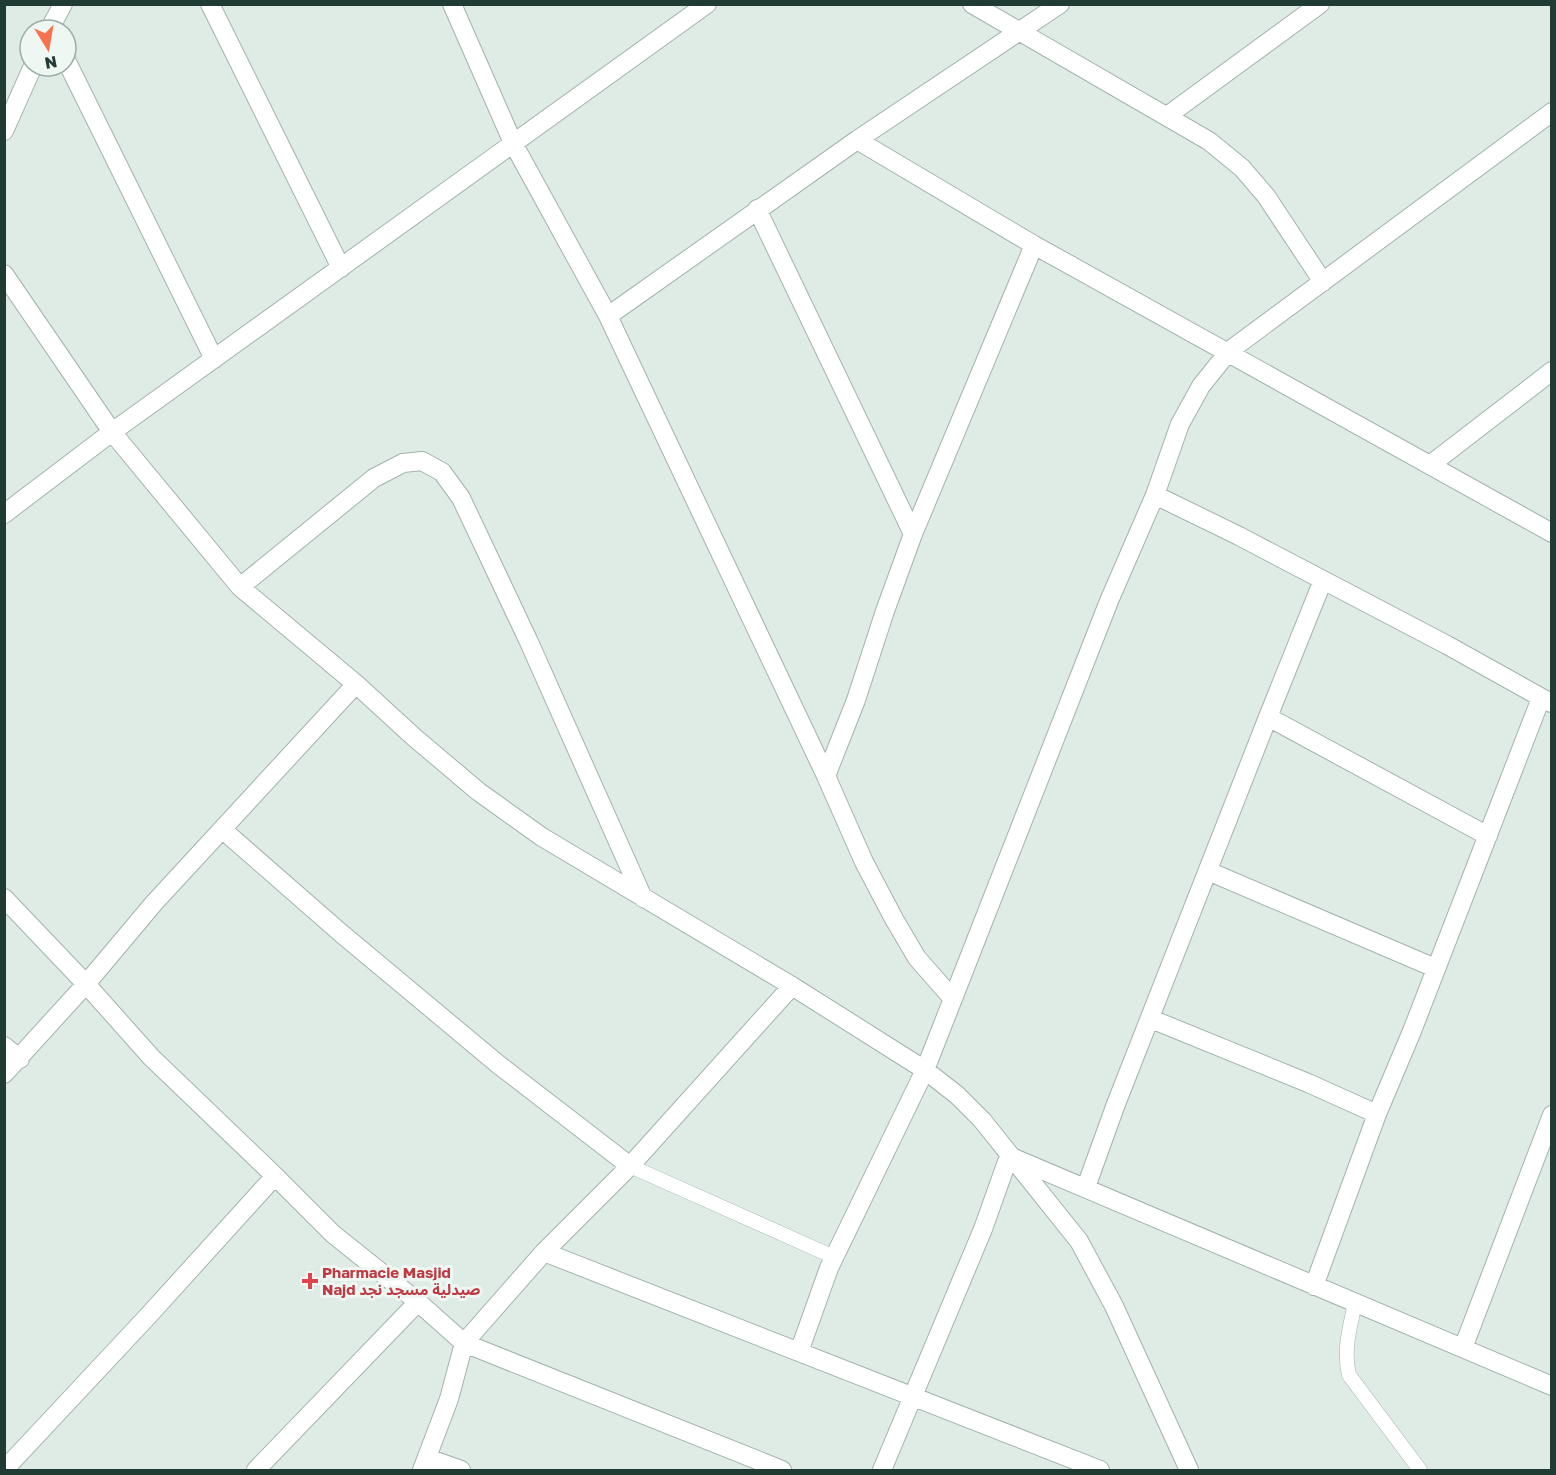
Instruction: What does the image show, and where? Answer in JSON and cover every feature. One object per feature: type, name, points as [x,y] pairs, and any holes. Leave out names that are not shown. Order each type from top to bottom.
[{"type":"street","points":[[56,18],[63,4]]},
{"type":"street","points":[[210,4],[341,268]]},
{"type":"street","points":[[452,4],[513,143],[608,316],[864,862],[917,958],[953,999]]},
{"type":"street","points":[[4,514],[112,432],[707,4]]},
{"type":"street","points":[[972,4],[1209,141],[1242,168],[1266,196],[1323,282]]},
{"type":"street","points":[[608,316],[757,209],[1060,4]]},
{"type":"street","points":[[1167,116],[1320,4]]},
{"type":"street","points":[[4,131],[28,78]]},
{"type":"street","points":[[75,78],[214,359]]},
{"type":"street","points":[[799,1352],[834,1257],[925,1070],[1105,612],[1155,495],[1180,424],[1201,386],[1229,351],[1551,112]]},
{"type":"street","points":[[857,140],[1034,244],[1551,533]]},
{"type":"street","points":[[757,209],[913,534]]},
{"type":"street","points":[[826,777],[856,700],[913,534],[1034,244]]},
{"type":"street","points":[[4,274],[112,432],[240,587],[356,684],[415,738],[479,792],[542,837],[792,986],[925,1070],[957,1095],[981,1120],[1079,1241],[1114,1306],[1189,1470]]},
{"type":"street","points":[[1430,465],[1551,371]]},
{"type":"street","points":[[240,587],[374,478],[403,463],[422,462],[442,472],[461,498],[529,642],[643,898]]},
{"type":"street","points":[[1155,495],[1447,645],[1546,700],[1488,836],[1377,1114],[1314,1286]]},
{"type":"street","points":[[1086,1187],[1116,1104],[1323,580]]},
{"type":"street","points":[[4,1074],[87,984],[154,903],[356,684]]},
{"type":"street","points":[[1268,717],[1488,836]]},
{"type":"street","points":[[223,830],[342,934],[499,1065],[630,1166]]},
{"type":"street","points":[[1208,871],[1435,968]]},
{"type":"street","points":[[4,898],[87,984],[151,1057],[333,1234],[418,1302],[464,1343],[782,1470]]},
{"type":"street","points":[[461,1470],[424,1464],[449,1399],[464,1343],[544,1252],[630,1166],[792,986]]},
{"type":"street","points":[[1151,1019],[1308,1083],[1377,1114]]},
{"type":"street","points":[[4,1046],[20,1059]]},
{"type":"street","points":[[1463,1348],[1551,1115]]},
{"type":"street","points":[[1008,1156],[1086,1187],[1551,1386]]},
{"type":"street","points":[[882,1470],[982,1229],[1008,1156]]},
{"type":"street","points":[[4,1470],[275,1176]]},
{"type":"street","points":[[544,1252],[1100,1470]]},
{"type":"street","points":[[256,1470],[418,1302]]},
{"type":"lane","points":[[630,1166],[834,1257]]},
{"type":"lane","points":[[1355,1303],[1347,1343],[1346,1362],[1349,1375],[1420,1470]]},
{"type":"place","name":"Pharmacie Masjid Najd صيدلية مسجد نجد","points":[[310,1281]]}]
